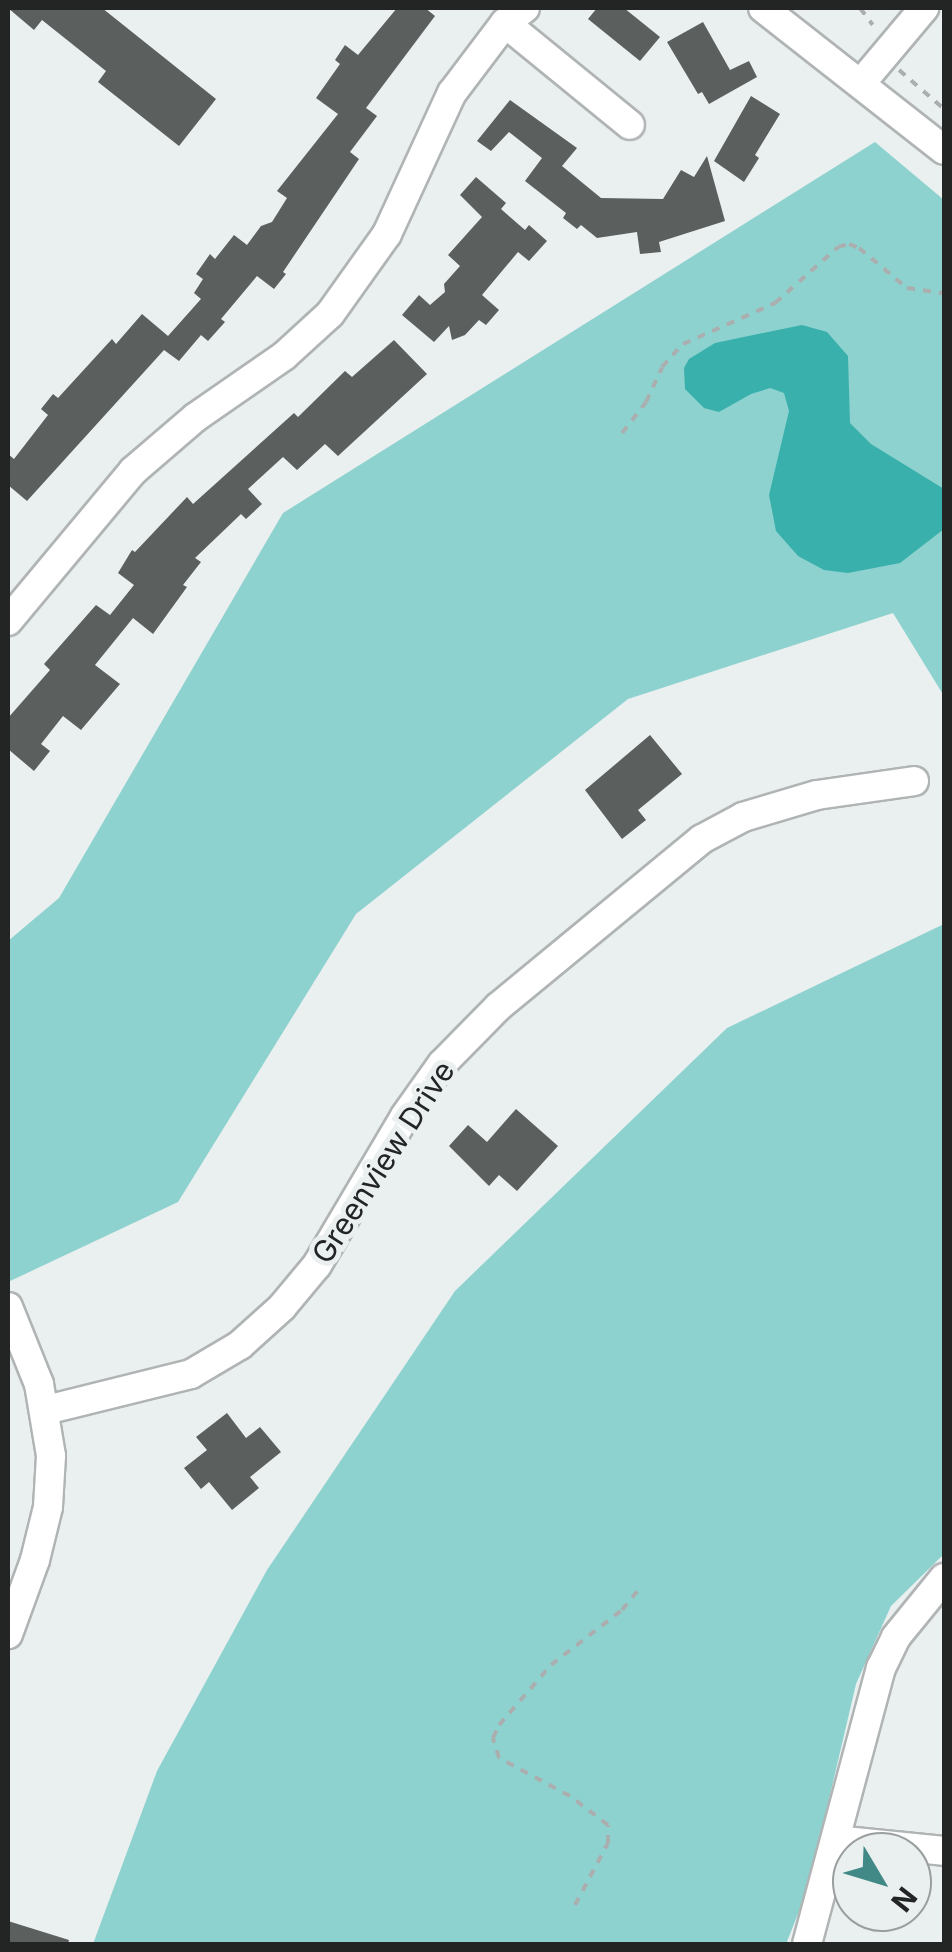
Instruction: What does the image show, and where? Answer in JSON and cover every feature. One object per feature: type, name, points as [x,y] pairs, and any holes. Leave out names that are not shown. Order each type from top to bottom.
[{"type":"street","points":[[763,8],[944,150]]},
{"type":"street","points":[[862,82],[924,8]]},
{"type":"street","points":[[8,621],[132,471],[196,417],[284,356],[330,314],[386,234],[452,92],[514,13],[630,126]]},
{"type":"street","name":"Greenview Drive","points":[[46,1410],[191,1374],[240,1346],[282,1307],[317,1264],[405,1116],[442,1064],[498,1006],[702,839],[742,817],[816,795],[914,780]]},
{"type":"street","points":[[8,1307],[46,1410],[50,1456],[48,1507],[35,1560],[8,1634]]},
{"type":"street","points":[[838,1832],[880,1668],[896,1636],[944,1578]]},
{"type":"street","points":[[807,1944],[832,1854]]},
{"type":"path","points":[[860,8],[873,25]]},
{"type":"path","points":[[882,58],[944,109]]},
{"type":"path","points":[[622,433],[646,402],[662,368],[683,344],[775,302],[838,247],[848,244],[859,248],[907,288],[944,293]]},
{"type":"path","points":[[575,1904],[608,1843],[608,1825],[570,1796],[499,1758],[493,1750],[493,1738],[499,1724],[551,1665],[622,1610],[638,1590]]},
{"type":"shaded area","points":[[875,142],[944,200],[944,696],[893,613],[628,699],[356,914],[178,1202],[8,1282],[8,941],[59,898],[283,513]]},
{"type":"shaded area","points":[[802,325],[827,332],[848,356],[850,423],[871,444],[944,489],[944,529],[900,563],[848,573],[824,570],[798,556],[776,531],[769,495],[789,411],[784,393],[770,388],[719,412],[704,408],[685,389],[684,368],[689,359],[715,343]]},
{"type":"shaded area","points":[[944,924],[944,1554],[891,1606],[856,1684],[808,1889],[786,1944],[93,1944],[157,1771],[267,1570],[455,1291],[727,1028]]},
{"type":"building","points":[[8,8],[102,8],[216,99],[179,146],[98,82],[106,71],[42,20],[34,30]]},
{"type":"building","points":[[397,8],[425,8],[435,16],[366,108],[377,116],[350,152],[359,159],[283,272],[286,274],[274,289],[257,276],[208,341],[201,335],[179,361],[164,350],[27,501],[8,485],[8,454],[14,459],[48,415],[41,409],[53,394],[58,398],[112,339],[116,344],[142,314],[168,336],[201,299],[194,293],[203,279],[196,274],[210,254],[215,259],[234,235],[247,245],[261,226],[272,222],[287,198],[277,191],[338,114],[316,98],[340,64],[335,60],[345,45],[358,55]]},
{"type":"building","points":[[597,8],[624,8],[660,37],[640,61],[588,19]]},
{"type":"building","points":[[703,22],[730,70],[749,61],[757,77],[709,104],[702,92],[698,94],[667,42]]},
{"type":"building","points":[[751,96],[780,114],[744,182],[714,161]]},
{"type":"building","points":[[510,100],[577,148],[562,166],[601,198],[663,199],[681,170],[694,177],[707,156],[725,221],[659,242],[661,252],[640,254],[637,232],[597,238],[581,225],[577,229],[563,218],[566,213],[525,181],[542,158],[509,132],[491,151],[477,141]]},
{"type":"building","points":[[476,177],[506,203],[501,209],[525,230],[529,225],[547,241],[529,261],[518,252],[482,295],[499,310],[486,325],[479,320],[465,335],[452,340],[449,326],[434,342],[402,315],[419,295],[430,305],[445,292],[444,284],[460,266],[448,255],[482,217],[460,195]]},
{"type":"building","points":[[394,340],[427,374],[338,456],[325,444],[297,470],[283,457],[248,489],[262,504],[246,519],[241,514],[195,558],[201,562],[153,634],[133,618],[95,665],[120,684],[81,730],[63,716],[41,744],[50,751],[34,771],[8,749],[8,718],[50,670],[44,664],[96,605],[110,615],[134,585],[118,573],[132,550],[135,552],[187,497],[193,504],[294,413],[298,417],[345,371],[352,377]]},
{"type":"building","points":[[650,735],[682,774],[638,810],[646,820],[622,839],[585,790]]},
{"type":"building","points":[[516,1109],[558,1146],[517,1191],[499,1175],[489,1186],[449,1146],[468,1125],[487,1142]]},
{"type":"building","points":[[227,1413],[246,1438],[260,1427],[281,1452],[250,1477],[259,1488],[232,1510],[209,1482],[201,1489],[184,1468],[207,1450],[196,1437]]},
{"type":"building","points":[[8,1921],[69,1940],[68,1944],[8,1944]]}]
